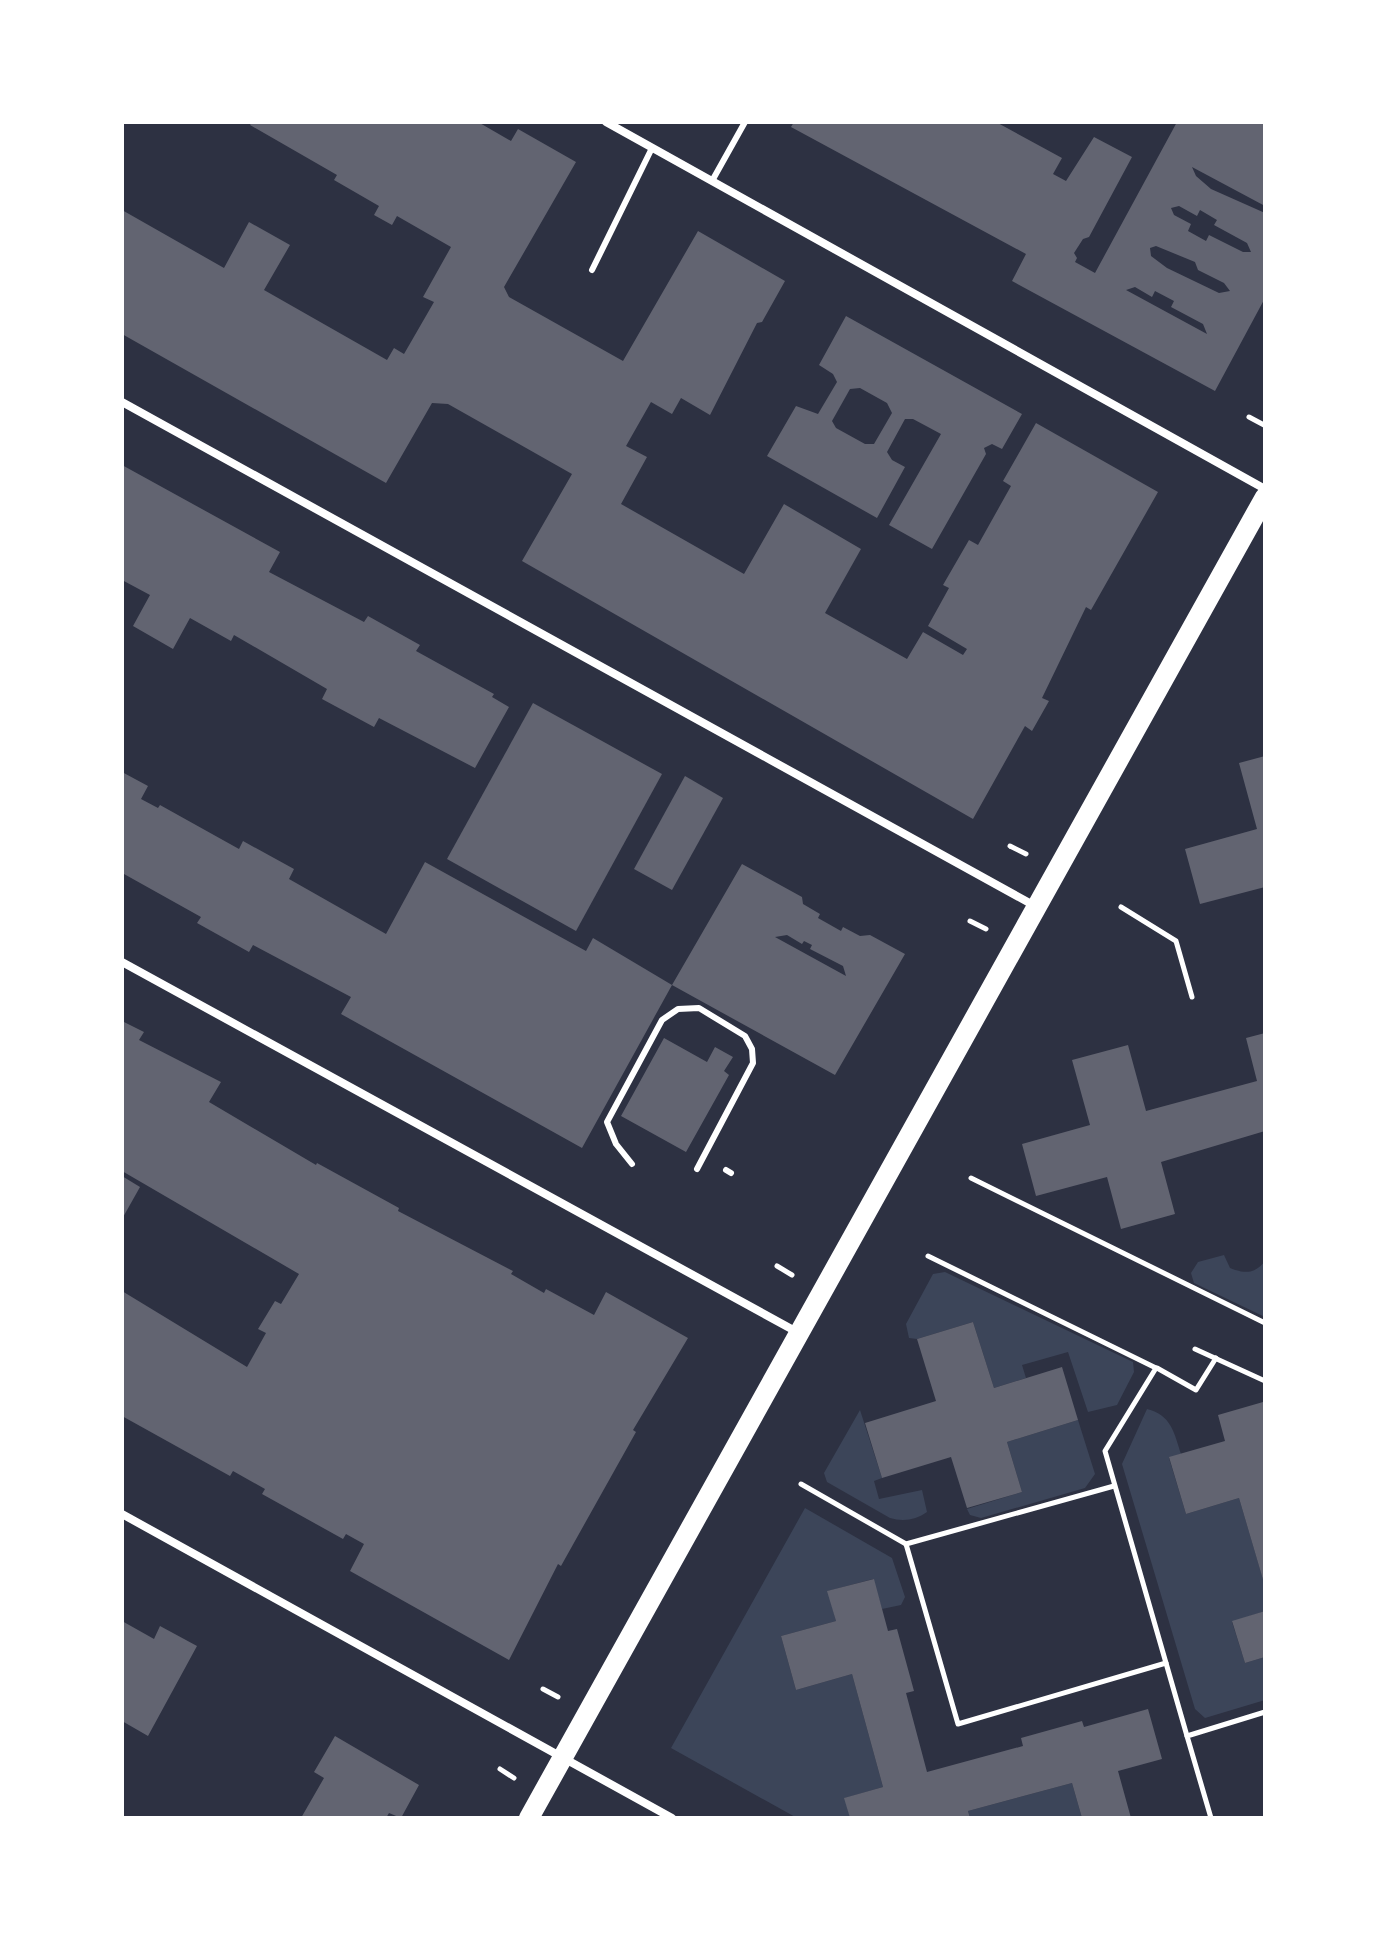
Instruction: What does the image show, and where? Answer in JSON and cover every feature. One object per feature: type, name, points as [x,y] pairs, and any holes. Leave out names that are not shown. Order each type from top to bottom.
[{"type":"main road","points":[[529,1818],[1265,497]]},
{"type":"street","points":[[606,122],[1265,489]]},
{"type":"street","points":[[122,402],[1035,906]]},
{"type":"street","points":[[122,962],[798,1332]]},
{"type":"street","points":[[122,1514],[672,1818]]},
{"type":"lane","points":[[712,181],[745,122]]},
{"type":"lane","points":[[592,270],[652,148]]},
{"type":"lane","points":[[632,1164],[616,1144],[607,1122],[662,1020],[678,1009],[699,1008],[745,1036],[752,1049],[753,1063],[697,1169]]},
{"type":"path","points":[[1249,417],[1264,425]]},
{"type":"path","points":[[1010,846],[1026,854]]},
{"type":"path","points":[[1121,907],[1176,941],[1192,997]]},
{"type":"path","points":[[970,921],[986,929]]},
{"type":"path","points":[[971,1178],[1265,1323]]},
{"type":"path","points":[[928,1256],[1196,1390],[1216,1358]]},
{"type":"path","points":[[777,1266],[792,1275]]},
{"type":"path","points":[[1195,1349],[1265,1381]]},
{"type":"path","points":[[1156,1368],[1105,1451],[1211,1818]]},
{"type":"path","points":[[801,1484],[906,1544],[958,1724],[1166,1663]]},
{"type":"path","points":[[906,1544],[1114,1486]]},
{"type":"path","points":[[543,1689],[558,1697]]},
{"type":"path","points":[[1187,1736],[1265,1712]]},
{"type":"path","points":[[500,1769],[514,1778]]},
{"type":"shaded area","points":[[1224,1255],[1230,1268],[1240,1271],[1253,1271],[1265,1261],[1265,1317],[1194,1283],[1191,1273],[1198,1262]]},
{"type":"shaded area","points":[[945,1272],[1133,1362],[1134,1372],[1117,1405],[1088,1412],[1068,1352],[1022,1365],[1026,1378],[994,1388],[973,1322],[917,1339],[909,1338],[906,1324],[933,1274]]},
{"type":"shaded area","points":[[1147,1409],[1166,1420],[1176,1439],[1181,1454],[1169,1458],[1186,1514],[1239,1498],[1265,1586],[1265,1611],[1232,1622],[1245,1663],[1265,1657],[1265,1700],[1205,1718],[1195,1709],[1122,1464]]},
{"type":"shaded area","points":[[860,1410],[882,1478],[874,1481],[879,1499],[922,1490],[927,1512],[923,1515],[909,1520],[890,1518],[827,1482],[824,1473]]},
{"type":"shaded area","points":[[1078,1420],[1095,1474],[1085,1488],[981,1518],[970,1515],[967,1509],[1022,1492],[1007,1442]]},
{"type":"shaded area","points":[[805,1508],[892,1558],[905,1597],[901,1605],[882,1609],[873,1579],[828,1591],[836,1621],[781,1636],[796,1690],[852,1674],[883,1787],[845,1798],[850,1818],[797,1818],[671,1748]]},
{"type":"shaded area","points":[[1072,1783],[1082,1818],[970,1818],[968,1811]]},
{"type":"building","points":[[252,122],[478,122],[511,141],[518,129],[576,162],[504,287],[509,297],[623,361],[698,231],[785,281],[762,322],[757,323],[710,415],[681,398],[672,414],[651,402],[626,446],[647,457],[621,504],[744,574],[784,504],[861,549],[825,613],[907,659],[923,632],[963,655],[967,649],[928,626],[949,588],[943,585],[969,540],[978,545],[1011,486],[1003,481],[1036,423],[1158,492],[1091,610],[1086,607],[1042,698],[1049,701],[1032,731],[1025,726],[973,819],[522,561],[572,474],[448,404],[432,403],[386,483],[122,334],[122,210],[224,268],[249,222],[290,245],[264,290],[387,360],[394,348],[404,354],[434,302],[423,297],[451,247],[397,216],[392,225],[374,215],[379,206],[334,180],[337,175],[250,125]]},
{"type":"building","points":[[794,122],[996,122],[1062,158],[1053,174],[1066,181],[1094,137],[1132,157],[1089,237],[1083,239],[1074,253],[1077,258],[1075,262],[1095,273],[1177,122],[1265,122],[1265,206],[1192,167],[1196,176],[1211,189],[1265,213],[1265,298],[1215,391],[1012,281],[1026,254],[791,127]],"holes":[[[1179,206],[1197,216],[1200,210],[1217,220],[1214,225],[1247,243],[1251,252],[1243,252],[1209,235],[1206,241],[1188,231],[1191,224],[1174,215],[1171,208]],[[1156,246],[1195,262],[1198,270],[1224,283],[1230,291],[1219,293],[1167,268],[1151,256],[1150,248]],[[1135,287],[1152,297],[1155,291],[1174,301],[1171,307],[1203,324],[1207,334],[1126,290]]]},
{"type":"building","points":[[846,316],[1022,414],[1002,449],[992,444],[984,448],[986,454],[932,549],[889,525],[941,434],[913,419],[905,419],[887,452],[892,460],[905,467],[877,518],[767,456],[796,406],[818,414],[837,382],[833,374],[819,365]],"holes":[[[860,388],[887,403],[892,413],[874,444],[865,444],[836,428],[832,421],[850,389]]]},
{"type":"building","points":[[122,465],[280,552],[269,572],[364,622],[368,616],[420,645],[416,651],[494,694],[492,697],[509,707],[475,768],[379,718],[374,727],[322,699],[327,689],[234,635],[231,641],[190,618],[173,649],[133,626],[150,595],[122,580]]},
{"type":"building","points":[[533,703],[662,774],[576,931],[447,859]]},
{"type":"building","points":[[1265,756],[1265,887],[1200,904],[1185,849],[1257,829],[1239,763]]},
{"type":"building","points":[[122,772],[148,786],[141,799],[158,808],[160,805],[239,849],[243,841],[294,869],[289,879],[386,934],[425,862],[586,951],[593,938],[672,985],[582,1148],[341,1014],[351,997],[253,945],[249,952],[197,923],[201,917],[124,874]]},
{"type":"building","points":[[685,776],[723,798],[672,890],[634,869]]},
{"type":"building","points":[[742,864],[802,897],[803,904],[820,914],[818,918],[841,931],[843,927],[860,936],[870,935],[905,954],[835,1075],[672,985]],"holes":[[[787,935],[802,944],[804,941],[812,945],[810,949],[843,966],[846,976],[775,937]]]},
{"type":"building","points":[[122,1021],[144,1032],[139,1040],[221,1082],[209,1102],[316,1165],[399,1208],[398,1211],[513,1271],[511,1274],[544,1293],[546,1289],[594,1315],[606,1292],[688,1338],[633,1430],[636,1432],[561,1566],[558,1564],[509,1660],[350,1571],[364,1544],[346,1534],[343,1539],[262,1494],[265,1489],[233,1471],[230,1476],[122,1416],[122,1291],[247,1367],[266,1333],[258,1329],[275,1301],[281,1304],[299,1274],[122,1171]]},
{"type":"building","points":[[1265,1033],[1265,1131],[1161,1162],[1175,1214],[1121,1229],[1107,1177],[1036,1196],[1022,1144],[1090,1125],[1072,1060],[1128,1045],[1146,1111],[1257,1081],[1246,1038]]},
{"type":"building","points":[[664,1038],[707,1062],[715,1047],[733,1057],[724,1071],[729,1075],[686,1152],[621,1116]]},
{"type":"building","points":[[122,1176],[140,1187],[122,1219]]},
{"type":"building","points":[[973,1322],[994,1388],[1062,1367],[1078,1420],[1007,1442],[1022,1492],[967,1508],[951,1457],[882,1478],[865,1423],[936,1401],[917,1339]]},
{"type":"building","points":[[1263,1402],[1264,1583],[1239,1498],[1186,1514],[1169,1457],[1225,1441],[1218,1415]]},
{"type":"building","points":[[874,1579],[888,1631],[897,1629],[914,1691],[906,1693],[927,1772],[1023,1746],[1021,1738],[1082,1721],[1084,1727],[1148,1709],[1162,1759],[1118,1771],[1131,1818],[1082,1818],[1072,1783],[968,1811],[970,1818],[850,1818],[844,1798],[883,1787],[852,1674],[796,1690],[781,1636],[836,1621],[827,1591]]},
{"type":"building","points":[[1265,1611],[1265,1657],[1245,1663],[1232,1621]]},
{"type":"building","points":[[122,1621],[154,1639],[160,1626],[197,1646],[148,1736],[122,1721]]},
{"type":"building","points":[[335,1736],[419,1785],[401,1818],[389,1813],[386,1818],[301,1818],[324,1778],[314,1772]]}]
